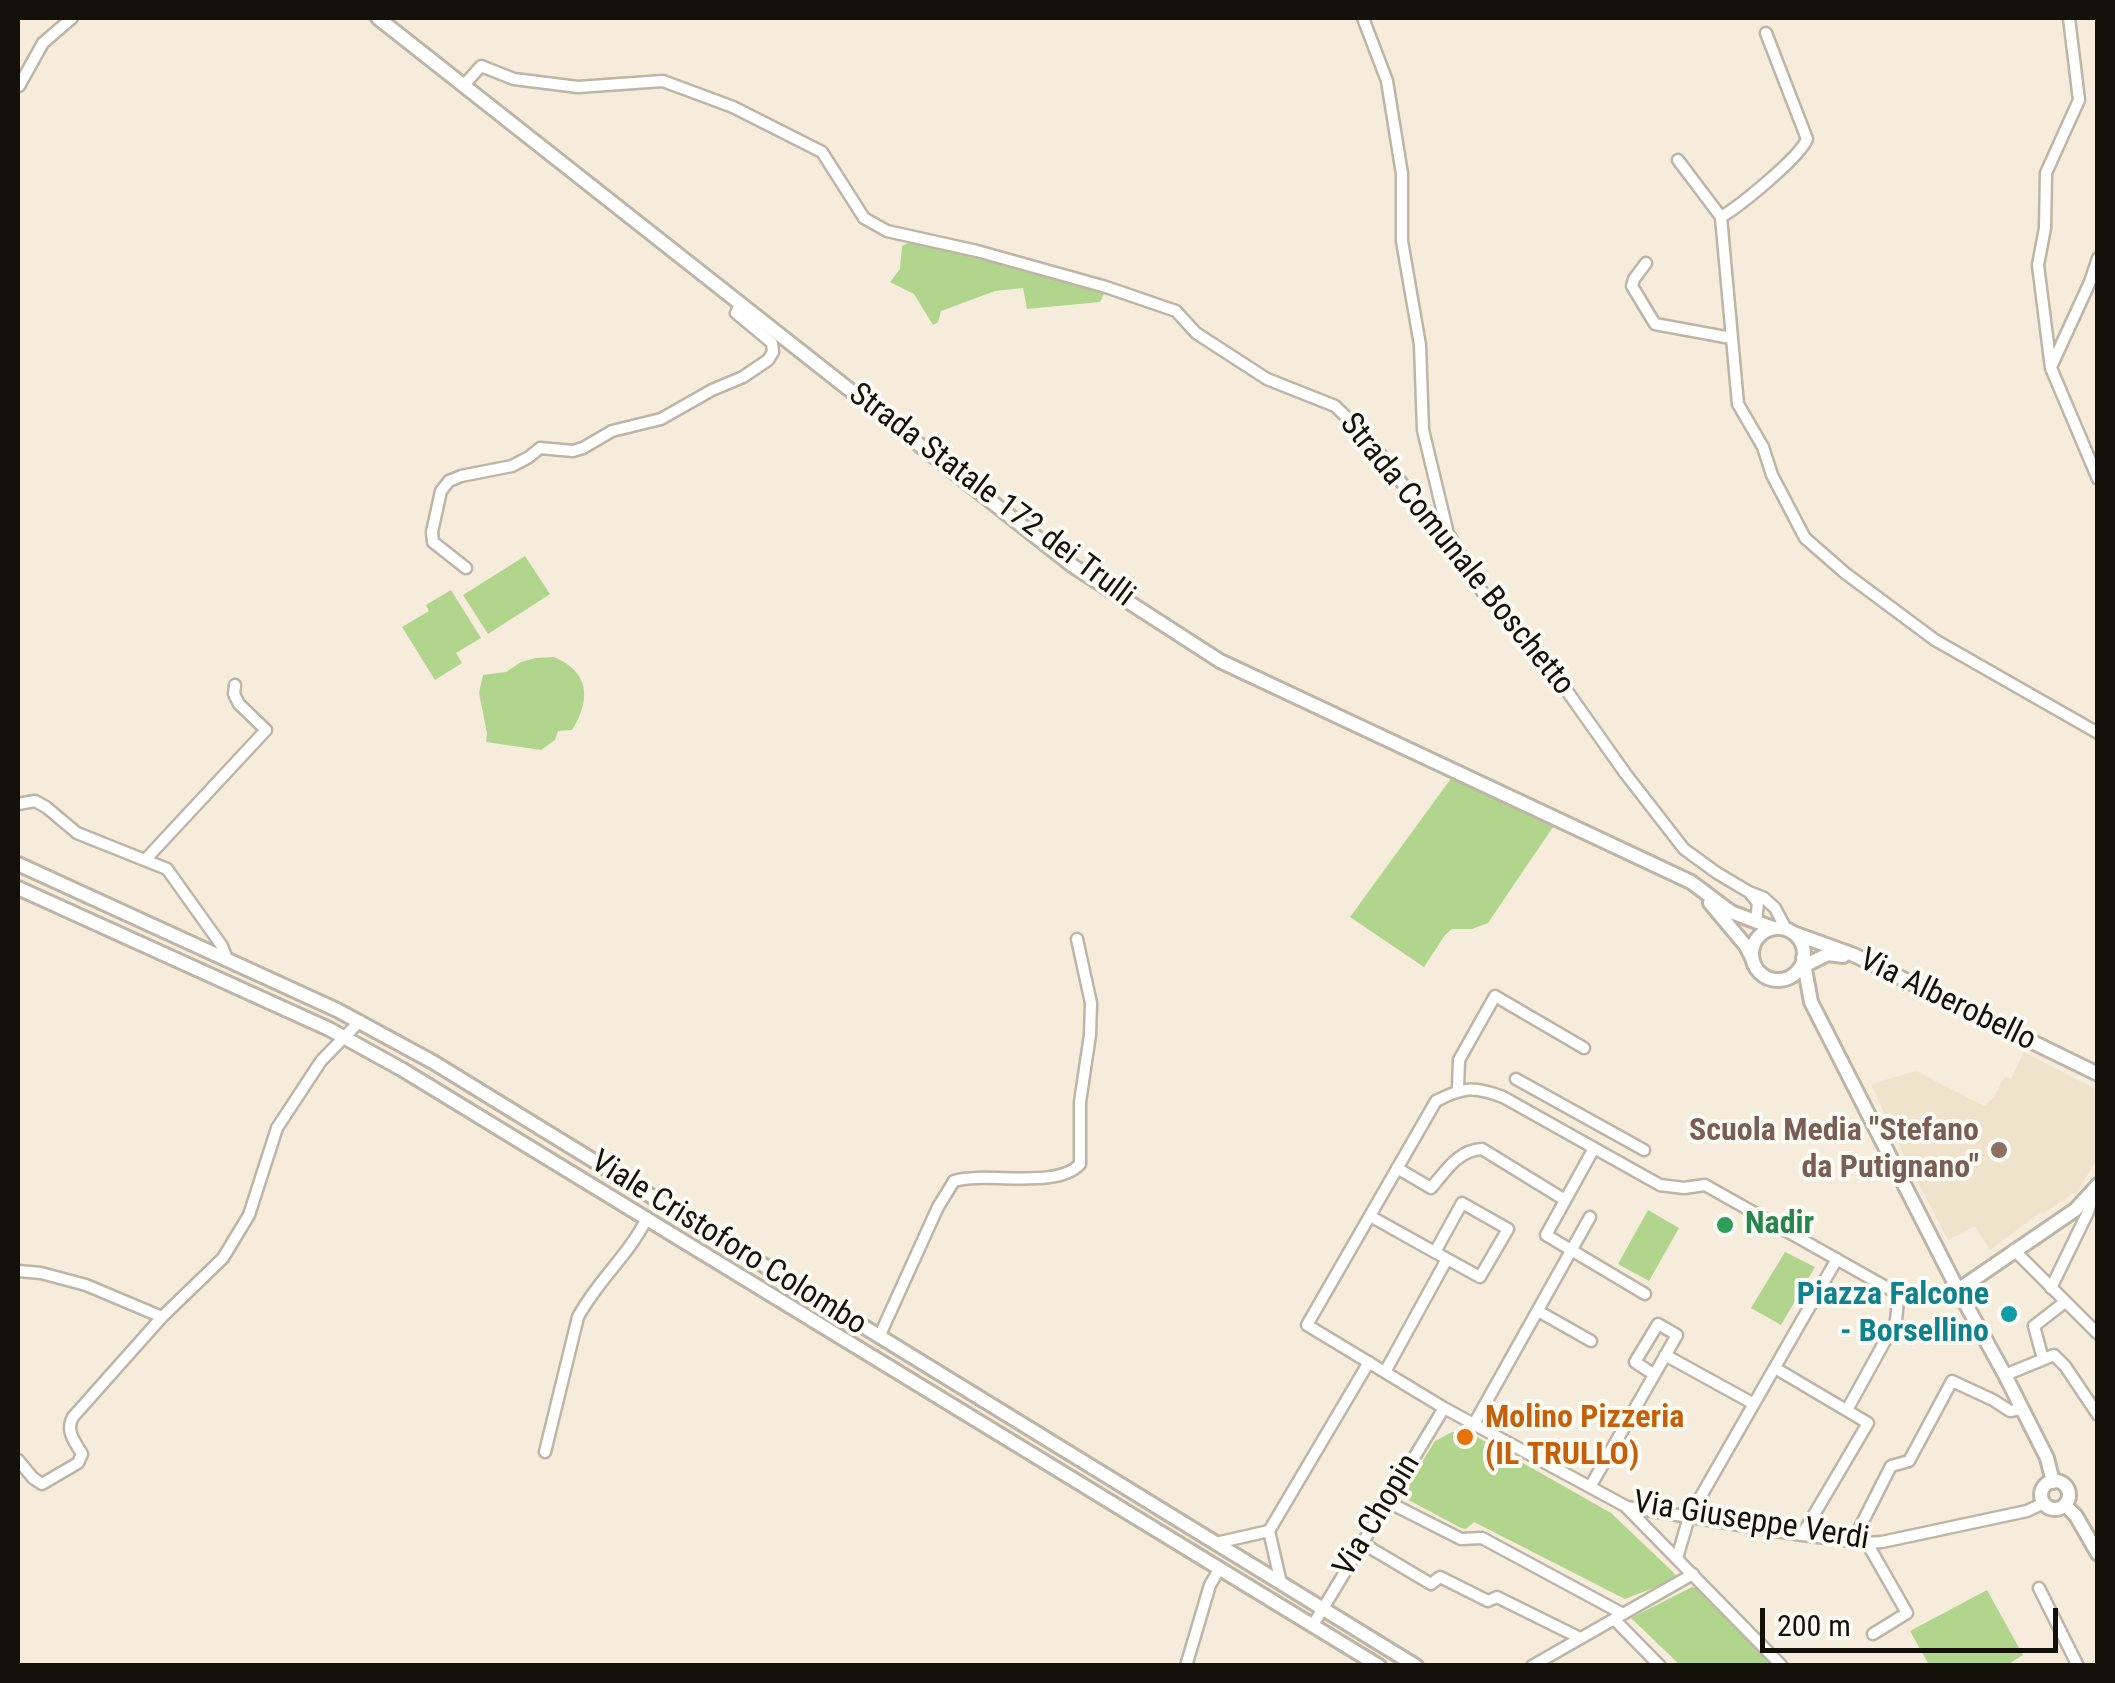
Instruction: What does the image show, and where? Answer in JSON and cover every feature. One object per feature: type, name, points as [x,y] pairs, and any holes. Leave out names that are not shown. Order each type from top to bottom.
[{"type":"main road","name":"Strada Statale 172 dei Trulli","points":[[378,18],[1073,566],[1220,661],[1692,882],[1731,912],[1784,930]]},
{"type":"main road","name":"Viale Cristoforo Colombo","points":[[18,864],[360,1021],[1416,1666]]},
{"type":"main road","points":[[1692,882],[1746,946],[1760,973],[1790,985],[1811,1002]]},
{"type":"main road","name":"Viale Cristoforo Colombo","points":[[18,888],[346,1037],[1379,1666]]},
{"type":"main road","points":[[1752,958],[1756,921]]},
{"type":"main road","points":[[1756,940],[1766,930],[1784,930],[1802,944],[1811,1002],[2047,1458],[2053,1482]]},
{"type":"main road","name":"Via Alberobello","points":[[1784,930],[1854,955],[2097,1074]]},
{"type":"main road","points":[[1777,980],[1828,954],[1860,960]]},
{"type":"main road","points":[[1958,1290],[2076,1210],[2096,1188]]},
{"type":"main road","points":[[2053,1482],[2060,1482],[2069,1498],[2056,1509],[2044,1503],[2042,1492],[2053,1482]]},
{"type":"main road","points":[[2065,1505],[2097,1552]]},
{"type":"street","points":[[19,86],[43,42],[72,18]]},
{"type":"street","points":[[1363,18],[1388,81],[1402,174],[1402,241],[1420,344],[1423,430],[1448,535]]},
{"type":"street","points":[[2069,18],[2079,100],[2046,173],[2038,265],[2051,368],[2098,479]]},
{"type":"street","points":[[1722,217],[1804,148],[1807,139],[1766,33]]},
{"type":"street","name":"Strada Comunale Boschetto","points":[[464,85],[481,66],[514,79],[578,86],[663,80],[733,107],[822,152],[864,218],[887,231],[1014,261],[1176,311],[1196,332],[1267,379],[1335,406],[1368,438],[1448,535],[1488,600],[1514,620],[1684,849],[1717,873],[1764,898],[1776,908],[1784,930]]},
{"type":"street","points":[[1678,160],[1722,217],[1738,404],[1805,538],[1934,640],[2098,733]]},
{"type":"street","points":[[2051,368],[2098,258]]},
{"type":"street","points":[[1646,262],[1632,286],[1655,324],[1732,338]]},
{"type":"street","points":[[466,568],[433,542],[442,491],[449,481],[512,466],[540,448],[583,448],[612,431],[661,419],[743,376],[768,360],[773,352],[772,344],[736,313],[741,303]]},
{"type":"street","points":[[146,859],[266,730],[239,704],[234,694],[236,685]]},
{"type":"street","points":[[18,804],[35,802],[77,833],[167,868],[227,959]]},
{"type":"street","points":[[1750,892],[1758,903],[1756,921]]},
{"type":"street","points":[[879,1337],[938,1207],[954,1181],[1036,1178],[1074,1171],[1080,1164],[1080,1102],[1091,1003],[1076,939]]},
{"type":"street","points":[[1458,1090],[1459,1060],[1495,996],[1584,1048]]},
{"type":"street","points":[[18,1460],[42,1484],[78,1463],[82,1454],[72,1436],[73,1417],[162,1316],[223,1258],[249,1215],[278,1128],[321,1060],[360,1021]]},
{"type":"street","points":[[1516,1079],[1644,1150]]},
{"type":"street","points":[[1435,1252],[1462,1202],[1508,1229],[1480,1277],[1370,1216],[1436,1101],[1458,1090],[1480,1089],[1660,1186],[1704,1185],[1893,1290],[1898,1299],[1896,1321],[1847,1410]]},
{"type":"street","points":[[1538,1118],[1549,1098]]},
{"type":"street","points":[[1397,1168],[1432,1188],[1458,1158],[1469,1150],[1482,1149],[1565,1200]]},
{"type":"street","points":[[1593,1150],[1546,1235],[1646,1294]]},
{"type":"street","points":[[2052,1288],[2096,1188]]},
{"type":"street","name":"Via Giuseppe Verdi","points":[[1370,1216],[1306,1326],[1444,1408],[1626,1507],[1802,1535],[1882,1542],[2026,1511],[2044,1503]]},
{"type":"street","points":[[1474,1424],[1590,1217]]},
{"type":"street","points":[[545,1452],[578,1317],[638,1238],[647,1218]]},
{"type":"street","points":[[2014,1250],[2098,1334]]},
{"type":"street","points":[[1385,1372],[1448,1259]]},
{"type":"street","points":[[1678,1558],[1689,1517],[1837,1259]]},
{"type":"street","points":[[18,1272],[86,1284],[162,1316]]},
{"type":"street","points":[[2043,1359],[2034,1326],[2065,1302]]},
{"type":"street","points":[[1538,1311],[1591,1341]]},
{"type":"street","points":[[1590,1487],[1677,1335],[1658,1324],[1635,1362],[1654,1374]]},
{"type":"street","points":[[1665,1354],[1754,1404]]},
{"type":"street","points":[[2004,1374],[2054,1355],[2098,1415]]},
{"type":"street","points":[[1281,1583],[1269,1531],[1370,1362]]},
{"type":"street","points":[[1775,1368],[1868,1422],[1802,1535]]},
{"type":"street","points":[[1853,1541],[1891,1466],[1909,1461],[1952,1381],[2010,1411],[2022,1409]]},
{"type":"street","points":[[942,1398],[953,1382]]},
{"type":"street","name":"Via Chopin","points":[[1313,1625],[1444,1408]]},
{"type":"street","points":[[1386,1500],[1461,1539],[1482,1538],[1618,1617],[1660,1666]]},
{"type":"street","points":[[1626,1507],[1782,1666]]},
{"type":"street","points":[[1216,1543],[1269,1531]]},
{"type":"street","points":[[1868,1542],[1906,1613],[1873,1634]]},
{"type":"street","points":[[1362,1543],[1432,1584],[1440,1577],[1488,1600],[1497,1597],[1580,1638]]},
{"type":"street","points":[[1186,1666],[1210,1585],[1220,1568]]},
{"type":"street","points":[[1532,1666],[1694,1574]]},
{"type":"street","points":[[2039,1588],[2078,1666]]},
{"type":"shaded area","name":"Scuola Media \"Stefano da Putignano\"","points":[[2024,1052],[2097,1090],[2097,1159],[2076,1194],[2041,1212],[1990,1250],[1975,1226],[1948,1240],[1871,1084],[1916,1071],[1984,1106],[2006,1077],[2011,1079]]},
{"type":"green space","points":[[912,241],[1106,290],[1100,302],[1027,309],[1023,288],[995,291],[941,311],[933,325],[914,294],[890,282],[900,269],[902,246]]},
{"type":"green space","points":[[525,556],[550,594],[488,634],[463,595]]},
{"type":"green space","points":[[451,590],[481,638],[456,653],[462,663],[435,680],[402,627],[429,611],[426,605]]},
{"type":"green space","points":[[554,657],[575,671],[584,688],[582,708],[572,730],[558,731],[555,740],[541,750],[486,742],[479,693],[483,675],[506,672],[536,658]]},
{"type":"green space","points":[[1455,773],[1557,821],[1488,923],[1472,929],[1452,929],[1424,967],[1350,917]]},
{"type":"green space","points":[[1648,1210],[1679,1228],[1649,1281],[1618,1264]]},
{"type":"green space","points":[[1785,1252],[1815,1267],[1781,1325],[1751,1308]]},
{"type":"green space","points":[[1452,1432],[1470,1433],[1611,1513],[1672,1571],[1674,1580],[1625,1599],[1474,1522],[1466,1529],[1461,1528],[1401,1496],[1435,1441]]},
{"type":"green space","points":[[1692,1587],[1776,1665],[1680,1665],[1631,1618]]},
{"type":"green space","points":[[1987,1590],[2023,1655],[2007,1665],[1929,1665],[1910,1631]]},
{"type":"place","name":"Scuola Media \"Stefano da Putignano\"","points":[[1999,1150]]},
{"type":"place","name":"Nadir","points":[[1725,1225]]},
{"type":"place","name":"Piazza Falcone - Borsellino","points":[[2009,1314]]},
{"type":"place","name":"Molino Pizzeria (IL TRULLO)","points":[[1465,1437]]}]
